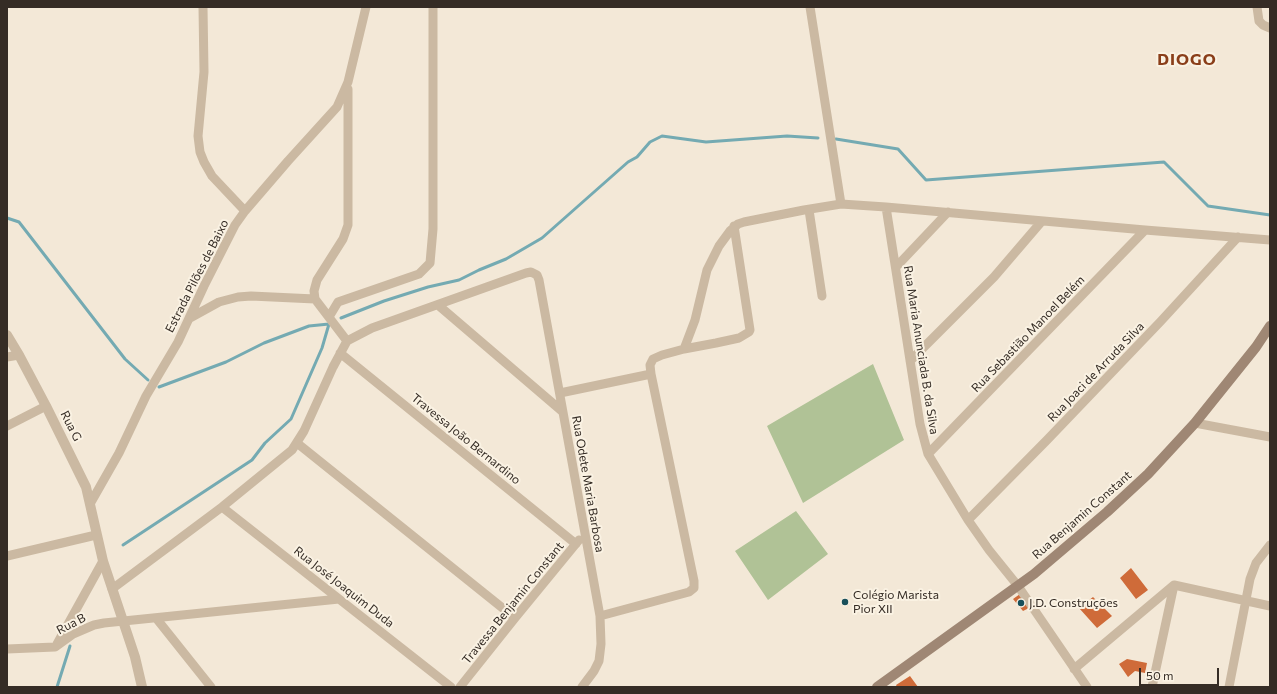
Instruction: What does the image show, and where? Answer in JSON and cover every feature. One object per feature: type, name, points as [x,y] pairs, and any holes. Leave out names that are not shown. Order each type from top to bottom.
[{"type":"main road","name":"Rua Benjamin Constant","points":[[878,687],[1018,586],[1045,565],[1129,492],[1148,474],[1195,422],[1256,347],[1270,326]]},
{"type":"street","points":[[203,7],[204,72],[198,136],[200,152],[212,176],[245,211]]},
{"type":"street","name":"Estrada Pilões de Baixo","points":[[90,504],[119,453],[146,396],[178,342],[227,238],[245,211],[337,107],[348,82],[366,7]]},
{"type":"street","points":[[329,317],[338,302],[419,274],[430,263],[433,229],[433,7]]},
{"type":"street","points":[[810,7],[841,204]]},
{"type":"street","points":[[1256,7],[1259,21],[1263,25],[1270,28]]},
{"type":"street","points":[[347,341],[315,299],[314,286],[343,239],[348,225],[348,82]]},
{"type":"street","points":[[684,348],[695,320],[707,270],[719,246],[734,226],[744,222],[808,210],[841,204],[1270,240]]},
{"type":"street","name":"Rua Maria Anunciada B. da Silva","points":[[886,207],[922,436],[928,454],[968,520],[989,550],[1018,586],[1087,687]]},
{"type":"street","points":[[808,210],[822,296]]},
{"type":"street","points":[[896,268],[948,212]]},
{"type":"street","points":[[910,361],[994,277],[1042,221]]},
{"type":"street","points":[[600,616],[689,592],[694,588],[694,581],[650,365],[653,359],[684,348],[739,338],[747,334],[750,330],[734,226]]},
{"type":"street","name":"Rua Sebastião Manoel Belém","points":[[928,454],[1145,230]]},
{"type":"street","name":"Rua Joaci de Arruda Silva","points":[[968,520],[1118,367],[1238,238]]},
{"type":"street","name":"Rua Odete Maria Barbosa","points":[[438,305],[526,273],[534,273],[537,275],[539,280],[600,616],[601,644],[599,661],[594,671],[582,687]]},
{"type":"street","points":[[190,318],[219,302],[238,297],[251,296],[315,299]]},
{"type":"street","points":[[112,589],[287,455],[297,443],[347,341],[372,328],[438,305],[563,412]]},
{"type":"street","name":"Rua G","points":[[7,335],[46,406],[82,477],[90,504],[103,561],[135,657],[142,687]]},
{"type":"street","name":"Travessa João Bernardino","points":[[340,353],[576,544]]},
{"type":"street","points":[[7,357],[19,355]]},
{"type":"street","points":[[560,393],[651,374]]},
{"type":"street","points":[[7,426],[46,406]]},
{"type":"street","points":[[1195,422],[1270,437]]},
{"type":"street","points":[[297,443],[514,618]]},
{"type":"street","name":"Rua José Joaquim Duda","points":[[222,506],[447,687]]},
{"type":"street","name":"Travessa Benjamin Constant","points":[[460,687],[514,618],[584,534]]},
{"type":"street","points":[[7,556],[96,535]]},
{"type":"street","points":[[1229,687],[1245,600],[1256,563],[1270,545]]},
{"type":"street","points":[[55,647],[103,561]]},
{"type":"street","points":[[1174,585],[1270,606]]},
{"type":"street","points":[[1074,669],[1174,585]]},
{"type":"street","points":[[1152,687],[1174,585]]},
{"type":"street","name":"Rua B","points":[[7,648],[55,647],[73,634],[94,625],[104,623],[339,599]]},
{"type":"street","points":[[156,618],[211,687]]},
{"type":"green space","points":[[873,364],[904,440],[803,503],[767,426]]},
{"type":"green space","points":[[796,511],[828,554],[768,600],[735,551]]},
{"type":"building","points":[[1131,568],[1148,590],[1136,599],[1120,578]]},
{"type":"building","name":"J.D. Construções","points":[[1020,594],[1029,608],[1023,611],[1013,599]]},
{"type":"building","points":[[1093,597],[1112,616],[1097,628],[1079,608]]},
{"type":"building","points":[[1127,659],[1147,663],[1145,673],[1135,671],[1128,677],[1119,664]]},
{"type":"building","points":[[910,676],[918,687],[897,687],[896,685]]},
{"type":"waterway","points":[[341,318],[384,301],[428,287],[459,280],[506,259],[542,238],[628,162],[637,157],[650,142],[662,136],[706,142],[787,136],[818,138]]},
{"type":"waterway","points":[[836,139],[898,149],[926,180],[1164,162],[1208,206],[1270,215]]},
{"type":"waterway","points":[[7,218],[19,222],[125,359],[148,380]]},
{"type":"waterway","points":[[123,545],[252,460],[265,443],[291,419],[322,348],[329,324],[331,323]]},
{"type":"waterway","points":[[159,387],[226,362],[264,343],[309,326],[329,324]]},
{"type":"waterway","points":[[57,687],[70,646]]},
{"type":"place","name":"Colégio Marista Pior XII","points":[[845,602]]},
{"type":"place","name":"J.D. Construções","points":[[1021,603]]},
{"type":"district","name":"DIOGO","points":[[1187,60]]}]
